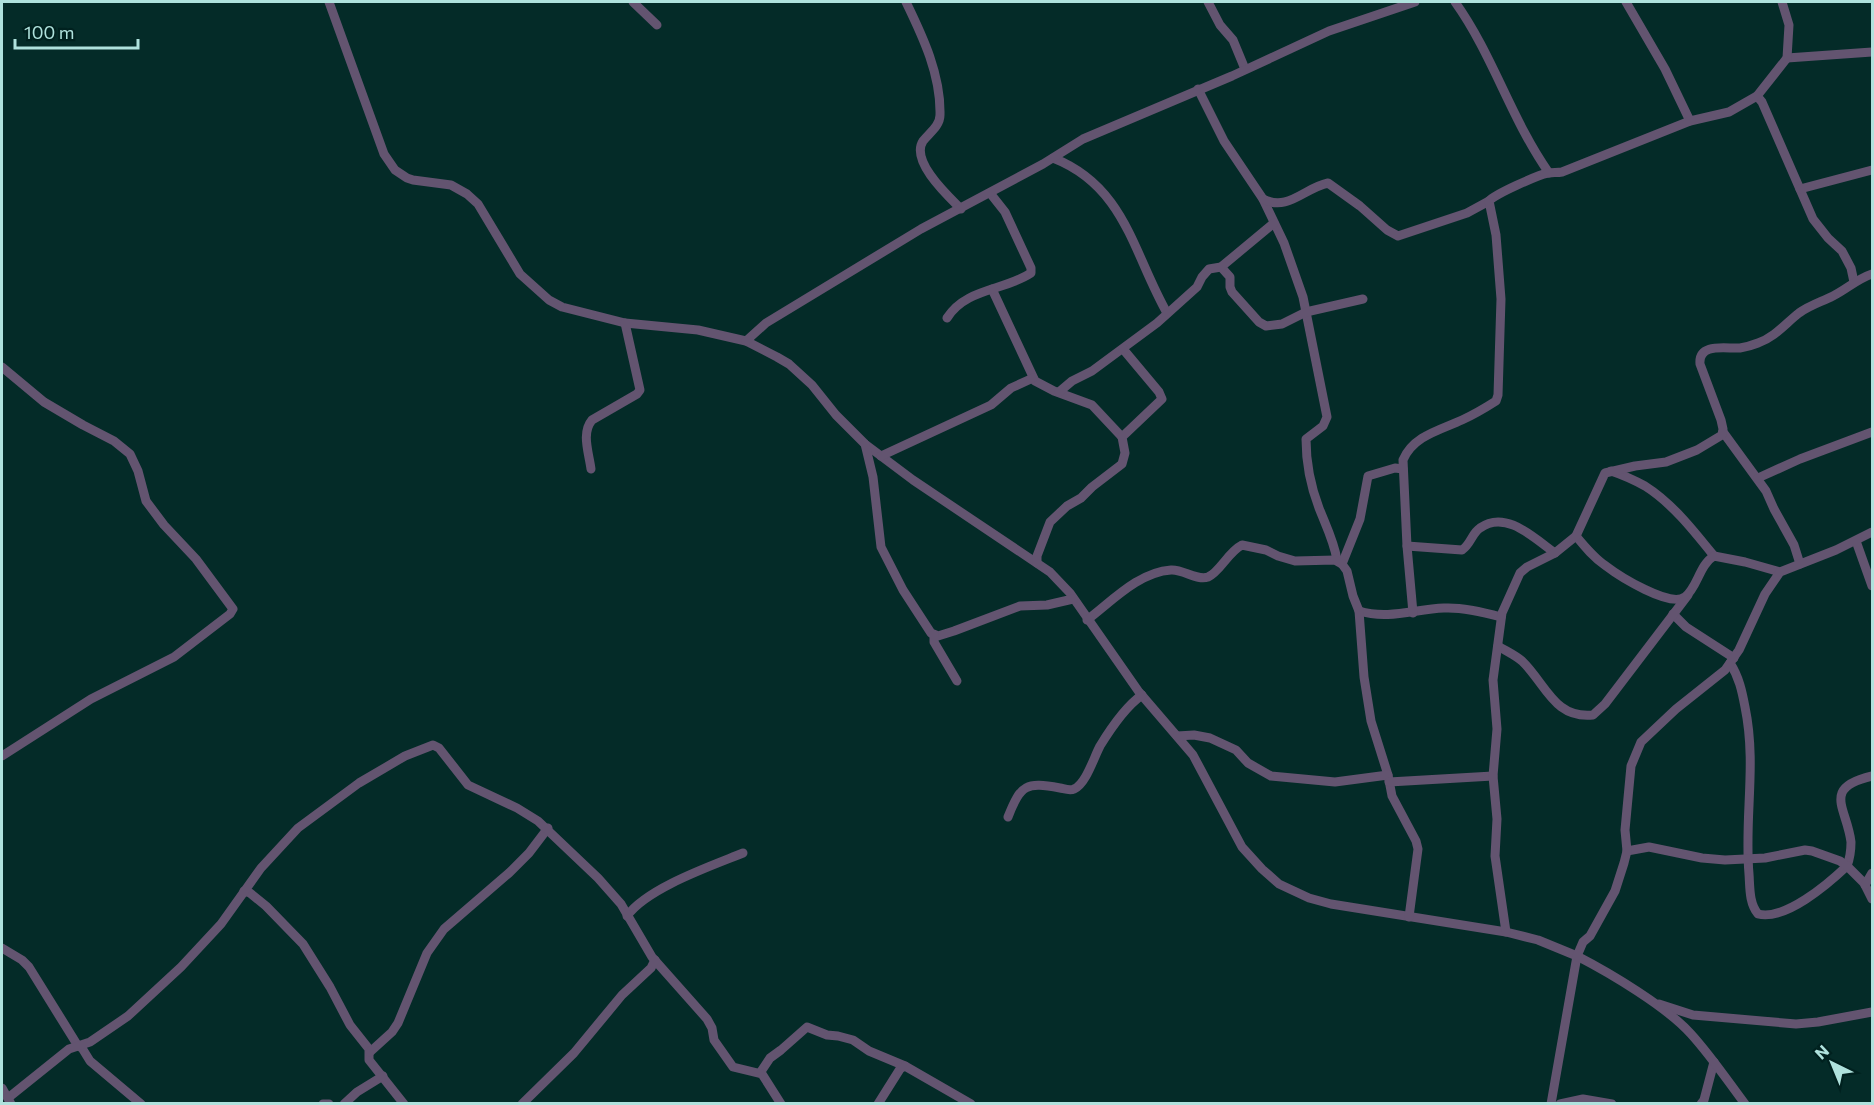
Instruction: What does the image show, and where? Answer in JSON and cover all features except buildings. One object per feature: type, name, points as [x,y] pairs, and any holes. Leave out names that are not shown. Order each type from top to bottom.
[{"type":"street","points":[[329,2],[384,153],[395,170],[412,180],[450,185],[467,194],[477,204],[520,274],[549,300],[577,312],[625,323],[685,327],[746,341],[777,357],[812,385],[846,426],[865,444],[932,493],[1037,563],[1061,583],[1142,695],[1202,769],[1242,847],[1273,879],[1285,887],[1318,901],[1506,932],[1538,940],[1577,956],[1652,1002],[1690,1032],[1745,1104]]},
{"type":"street","points":[[633,2],[657,25]]},
{"type":"street","points":[[906,2],[924,40],[940,97],[939,121],[921,145],[920,155],[926,169],[962,209]]},
{"type":"street","points":[[1208,2],[1233,40],[1245,69]]},
{"type":"street","points":[[746,341],[766,323],[921,229],[962,209],[1083,139],[1329,31],[1415,2]]},
{"type":"street","points":[[1455,2],[1471,26],[1531,148],[1549,173]]},
{"type":"street","points":[[1626,2],[1665,69],[1690,121]]},
{"type":"street","points":[[1263,199],[1273,204],[1283,203],[1328,183],[1360,206],[1387,230],[1398,236],[1467,213],[1489,201],[1501,191],[1549,173],[1562,172],[1690,121],[1729,112],[1757,96],[1788,58],[1789,25],[1782,2]]},
{"type":"street","points":[[1788,58],[1872,52]]},
{"type":"street","points":[[1198,89],[1224,141],[1263,199],[1297,278],[1306,312],[1327,417],[1323,426],[1306,439],[1308,459],[1316,500],[1333,538],[1339,562],[1347,571],[1359,611],[1369,710],[1392,796],[1418,849],[1409,917]]},
{"type":"street","points":[[1757,96],[1762,102],[1818,226],[1842,251],[1851,268],[1854,282]]},
{"type":"street","points":[[1053,158],[1070,164],[1104,192],[1131,235],[1167,313]]},
{"type":"street","points":[[1800,189],[1872,170]]},
{"type":"street","points":[[947,318],[960,302],[1021,279],[1031,270],[1005,212],[990,193]]},
{"type":"street","points":[[1413,613],[1403,469],[1406,452],[1418,441],[1465,419],[1498,399],[1501,299],[1496,235],[1489,201]]},
{"type":"street","points":[[1059,392],[1072,381],[1087,374],[1123,349],[1197,287],[1209,269],[1221,267],[1274,223]]},
{"type":"street","points":[[1221,267],[1230,277],[1232,292],[1259,322],[1266,326],[1282,324],[1306,312],[1364,299]]},
{"type":"street","points":[[1800,564],[1794,545],[1758,478],[1723,432],[1721,420],[1700,364],[1701,354],[1717,347],[1738,348],[1761,342],[1800,312],[1872,274]]},
{"type":"street","points":[[992,289],[1033,378],[1042,385],[1096,408],[1122,437],[1125,453],[1122,464],[1050,522],[1037,556],[1037,563]]},
{"type":"street","points":[[591,469],[587,425],[640,390],[625,323]]},
{"type":"street","points":[[1122,437],[1162,397],[1123,349]]},
{"type":"street","points":[[2,367],[44,402],[123,447],[134,462],[146,501],[156,516],[196,560],[233,609],[230,614],[174,657],[91,699],[2,756]]},
{"type":"street","points":[[881,456],[991,405],[1011,388],[1033,378]]},
{"type":"street","points":[[1506,932],[1496,856],[1497,819],[1493,776],[1497,729],[1493,680],[1503,608],[1520,573],[1527,567],[1556,553],[1576,536],[1605,473],[1672,460],[1711,443],[1723,432]]},
{"type":"street","points":[[1758,478],[1872,432]]},
{"type":"street","points":[[865,444],[873,477],[881,546],[911,604],[924,625],[934,635],[934,642],[957,681]]},
{"type":"street","points":[[1339,562],[1360,519],[1368,476],[1395,468],[1403,469]]},
{"type":"street","points":[[1611,471],[1636,481],[1655,493],[1714,556],[1780,572]]},
{"type":"street","points":[[1407,546],[1462,550],[1480,528],[1500,521],[1517,527],[1556,553]]},
{"type":"street","points":[[1551,1104],[1577,956],[1614,891],[1627,851],[1625,830],[1631,766],[1641,742],[1676,709],[1714,680],[1732,660],[1751,627],[1765,594],[1780,572],[1872,532]]},
{"type":"street","points":[[1576,536],[1604,565],[1626,579],[1672,600],[1681,600],[1688,595]]},
{"type":"street","points":[[1856,540],[1872,586]]},
{"type":"street","points":[[1088,620],[1140,580],[1152,574],[1172,569],[1204,577],[1209,576],[1230,553],[1242,545],[1266,549],[1278,556],[1295,561],[1339,562]]},
{"type":"street","points":[[1498,646],[1519,659],[1561,708],[1579,714],[1593,715],[1605,704],[1688,595],[1702,568],[1714,556]]},
{"type":"street","points":[[934,635],[954,631],[1020,606],[1047,605],[1073,599]]},
{"type":"street","points":[[1359,611],[1378,615],[1447,608],[1501,617]]},
{"type":"street","points":[[1673,614],[1686,627],[1732,660],[1738,677],[1751,747],[1748,858],[1752,902],[1758,914],[1764,916],[1790,909],[1847,866],[1851,843],[1841,810],[1842,796],[1850,783],[1872,776]]},
{"type":"street","points":[[1008,817],[1014,802],[1022,789],[1027,786],[1070,790],[1077,787],[1086,776],[1106,736],[1142,695]]},
{"type":"street","points":[[1177,736],[1194,735],[1210,738],[1236,750],[1254,767],[1271,776],[1335,782],[1389,778],[1493,776]]},
{"type":"street","points":[[2,1088],[10,1101],[61,1056],[90,1042],[128,1016],[185,964],[221,924],[286,838],[324,807],[359,783],[405,756],[433,745],[439,748],[470,786],[517,808],[548,828],[598,878],[621,904],[655,960],[707,1019],[712,1028],[714,1040],[733,1067],[760,1073],[781,1104]]},
{"type":"street","points":[[404,1104],[368,1059],[370,1052],[392,1032],[398,1023],[427,953],[444,929],[530,853],[548,828]]},
{"type":"street","points":[[1627,851],[1649,847],[1702,858],[1765,858],[1804,850],[1833,858],[1847,866],[1865,885],[1872,899]]},
{"type":"street","points":[[627,916],[639,903],[695,871],[743,853]]},
{"type":"street","points":[[1865,885],[1872,873]]},
{"type":"street","points":[[244,891],[248,891],[266,906],[303,944],[350,1025],[370,1052]]},
{"type":"street","points":[[2,948],[29,967],[78,1046],[82,1048],[90,1061],[141,1104]]},
{"type":"street","points":[[522,1104],[574,1053],[622,995],[651,968],[655,960]]},
{"type":"street","points":[[1652,1002],[1693,1015],[1796,1024],[1872,1012]]},
{"type":"street","points":[[760,1073],[770,1058],[807,1027],[827,1035],[853,1040],[925,1076],[971,1104]]},
{"type":"street","points":[[1701,1104],[1714,1062]]},
{"type":"street","points":[[878,1104],[900,1069],[905,1066]]},
{"type":"street","points":[[344,1104],[357,1092],[383,1076]]},
{"type":"street","points":[[1560,1104],[1583,1099],[1612,1104]]},
{"type":"street","points":[[323,1104],[328,1104]]}]
